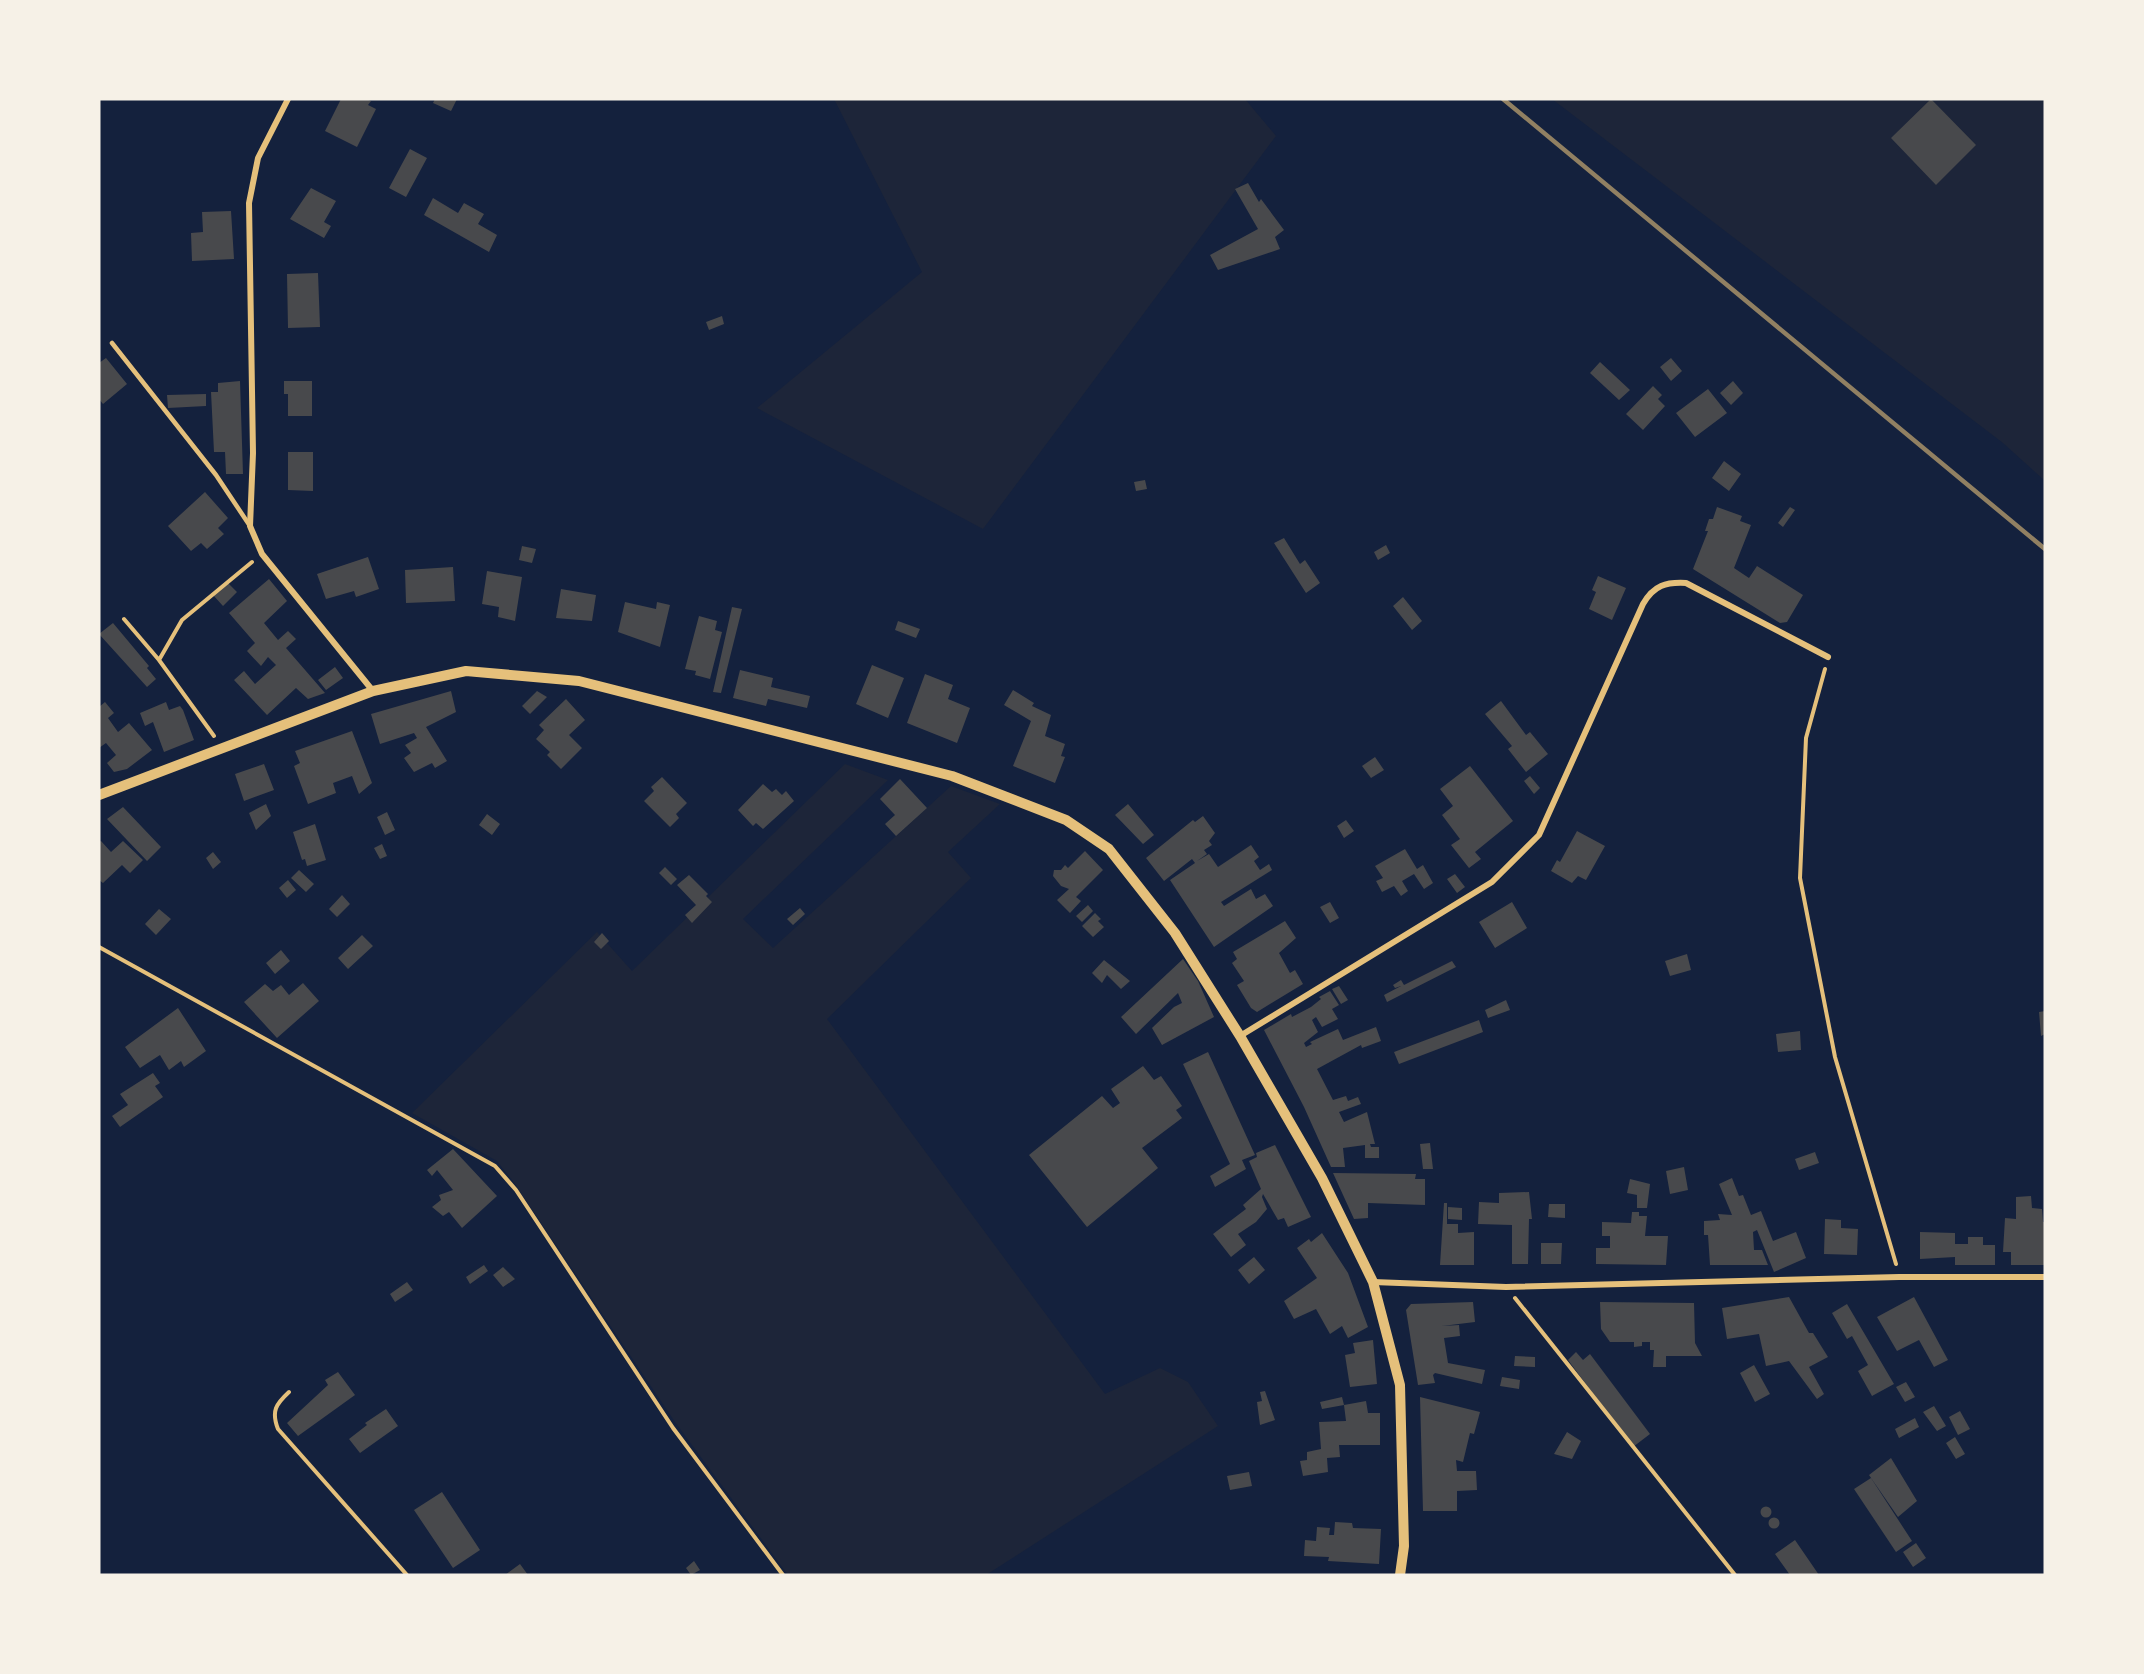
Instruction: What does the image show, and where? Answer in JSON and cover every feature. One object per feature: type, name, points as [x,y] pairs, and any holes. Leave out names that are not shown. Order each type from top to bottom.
[{"type":"street","points":[[288,99],[258,158],[249,203],[253,453],[250,526],[262,554],[373,691]]},
{"type":"street","points":[[1240,1036],[1492,882],[1539,835],[1643,604],[1650,592],[1659,585],[1669,582],[1686,583],[1828,657]]},
{"type":"street","points":[[99,795],[373,691],[466,670],[579,681],[952,776],[1066,820],[1109,849],[1175,933],[1240,1036],[1322,1178],[1374,1282],[1400,1385],[1404,1546],[1400,1575]]},
{"type":"street","points":[[1374,1282],[1506,1287],[1899,1277],[2045,1277]]},
{"type":"lane","points":[[112,343],[216,475],[250,526]]},
{"type":"path","points":[[159,660],[182,620],[262,554]]},
{"type":"path","points":[[124,619],[159,660],[223,748]]},
{"type":"path","points":[[1828,657],[1806,738],[1800,878],[1835,1057],[1899,1277]]},
{"type":"path","points":[[99,947],[495,1166],[516,1190],[673,1428],[783,1575]]},
{"type":"path","points":[[1506,1287],[1735,1575]]},
{"type":"path","points":[[289,1392],[278,1403],[274,1411],[278,1429],[407,1575]]},
{"type":"shaded area","points":[[834,99],[1245,99],[1276,136],[983,529],[757,408],[922,272]]},
{"type":"shaded area","points":[[1552,99],[2045,99],[2045,481],[2003,443]]},
{"type":"shaded area","points":[[845,764],[888,780],[743,919],[773,948],[951,786],[1000,804],[948,852],[971,878],[827,1019],[1105,1394],[1160,1368],[1188,1382],[1218,1426],[986,1575],[788,1575],[675,1422],[515,1184],[497,1161],[412,1113],[597,932],[632,971]]},
{"type":"building","points":[[341,99],[366,99],[371,101],[368,105],[376,109],[357,147],[325,131]]},
{"type":"building","points":[[435,99],[457,99],[451,111],[433,103]]},
{"type":"building","points":[[1931,99],[1976,145],[1936,185],[1891,138]]},
{"type":"building","points":[[410,149],[427,158],[406,197],[389,188]]},
{"type":"building","points":[[1248,183],[1259,202],[1261,199],[1284,230],[1275,237],[1280,249],[1218,270],[1210,255],[1258,229],[1235,189]]},
{"type":"building","points":[[311,188],[336,201],[324,222],[331,226],[324,238],[290,219]]},
{"type":"building","points":[[433,198],[458,213],[464,203],[484,214],[478,224],[497,235],[489,252],[424,215]]},
{"type":"building","points":[[231,211],[234,259],[192,261],[191,233],[203,232],[202,212]]},
{"type":"building","points":[[318,273],[320,327],[288,328],[287,274]]},
{"type":"building","points":[[722,316],[724,324],[709,330],[706,322]]},
{"type":"building","points":[[106,358],[127,384],[103,404],[99,399],[99,363]]},
{"type":"building","points":[[1671,358],[1682,371],[1671,381],[1660,367]]},
{"type":"building","points":[[1600,362],[1630,390],[1619,400],[1590,373]]},
{"type":"building","points":[[240,381],[243,474],[226,474],[225,452],[214,452],[211,392],[218,392],[218,383]]},
{"type":"building","points":[[284,381],[312,381],[312,416],[288,416],[288,394],[284,394]]},
{"type":"building","points":[[1733,381],[1743,393],[1731,405],[1720,393]]},
{"type":"building","points":[[1653,386],[1662,395],[1658,399],[1665,406],[1643,430],[1626,414]]},
{"type":"building","points":[[1708,389],[1727,413],[1695,437],[1676,413]]},
{"type":"building","points":[[206,394],[206,406],[168,408],[167,395]]},
{"type":"building","points":[[288,452],[313,452],[313,491],[288,490]]},
{"type":"building","points":[[1724,461],[1741,474],[1729,491],[1712,478]]},
{"type":"building","points":[[1145,480],[1147,489],[1136,491],[1134,482]]},
{"type":"building","points":[[205,492],[228,518],[218,528],[224,534],[207,549],[201,543],[191,551],[168,526]]},
{"type":"building","points":[[1717,507],[1742,516],[1740,521],[1751,525],[1734,568],[1749,578],[1757,566],[1803,595],[1787,622],[1780,623],[1693,569],[1708,531],[1705,531],[1709,519],[1713,519]]},
{"type":"building","points":[[1790,507],[1795,510],[1783,527],[1778,523]]},
{"type":"building","points":[[1284,538],[1300,564],[1305,560],[1320,583],[1306,593],[1274,543]]},
{"type":"building","points":[[1386,545],[1390,553],[1378,560],[1374,552]]},
{"type":"building","points":[[522,546],[536,549],[532,563],[519,560]]},
{"type":"building","points":[[368,557],[379,589],[356,597],[354,591],[326,599],[317,574]]},
{"type":"building","points":[[453,567],[455,601],[406,603],[405,570]]},
{"type":"building","points":[[487,571],[522,577],[515,621],[498,617],[499,607],[482,604]]},
{"type":"building","points":[[1598,576],[1626,588],[1612,620],[1589,609],[1596,592],[1592,590]]},
{"type":"building","points":[[269,579],[287,601],[264,623],[278,640],[288,631],[296,639],[286,648],[325,693],[308,699],[296,688],[267,715],[234,680],[244,671],[255,684],[276,665],[268,657],[261,666],[247,651],[255,643],[229,613]]},
{"type":"building","points":[[227,582],[237,592],[223,606],[213,595]]},
{"type":"building","points":[[561,589],[596,595],[592,621],[556,618]]},
{"type":"building","points":[[1403,597],[1422,621],[1412,630],[1393,606]]},
{"type":"building","points":[[625,602],[656,609],[657,602],[670,605],[660,647],[618,632]]},
{"type":"building","points":[[732,607],[742,609],[721,693],[713,692]]},
{"type":"building","points":[[699,616],[717,621],[715,630],[722,632],[710,679],[695,675],[696,671],[685,669]]},
{"type":"building","points":[[898,621],[920,629],[916,638],[895,630]]},
{"type":"building","points":[[113,623],[149,666],[147,668],[156,679],[147,687],[99,634]]},
{"type":"building","points":[[872,665],[904,678],[888,718],[856,704]]},
{"type":"building","points":[[335,667],[343,678],[326,690],[318,680]]},
{"type":"building","points":[[740,670],[773,678],[771,687],[810,696],[807,708],[768,699],[766,706],[733,698]]},
{"type":"building","points":[[925,674],[953,685],[948,699],[970,708],[957,743],[907,723]]},
{"type":"building","points":[[1013,690],[1034,703],[1032,706],[1051,715],[1045,736],[1065,744],[1061,756],[1065,757],[1055,783],[1013,766],[1031,721],[1004,705]]},
{"type":"building","points":[[451,691],[456,712],[426,727],[447,761],[435,768],[432,763],[414,772],[404,758],[411,753],[405,745],[417,738],[414,733],[380,744],[371,714]]},
{"type":"building","points":[[537,691],[547,697],[530,714],[522,706]]},
{"type":"building","points":[[566,699],[585,720],[569,735],[582,748],[561,769],[547,755],[550,752],[536,739],[544,730],[539,725]]},
{"type":"building","points":[[1501,701],[1526,735],[1530,732],[1548,754],[1526,772],[1508,749],[1512,746],[1485,714]]},
{"type":"building","points":[[105,702],[114,713],[108,718],[118,732],[129,723],[152,750],[127,769],[114,772],[107,763],[116,755],[106,743],[99,748],[99,707]]},
{"type":"building","points":[[166,702],[169,710],[180,706],[183,710],[194,740],[164,752],[153,722],[145,726],[140,713]]},
{"type":"building","points":[[352,731],[372,783],[359,794],[352,776],[333,783],[336,793],[308,804],[294,766],[300,763],[295,751]]},
{"type":"building","points":[[1375,757],[1384,770],[1371,778],[1362,766]]},
{"type":"building","points":[[264,764],[274,790],[244,801],[235,774]]},
{"type":"building","points":[[1470,766],[1513,821],[1475,852],[1481,859],[1469,868],[1451,845],[1460,839],[1442,815],[1453,806],[1440,789]]},
{"type":"building","points":[[1530,776],[1540,788],[1534,794],[1524,781]]},
{"type":"building","points":[[662,777],[687,803],[676,814],[679,818],[670,827],[644,801],[654,791],[651,787]]},
{"type":"building","points":[[900,779],[927,808],[896,836],[885,824],[895,815],[880,799]]},
{"type":"building","points":[[763,784],[772,792],[776,789],[782,795],[786,791],[794,801],[763,829],[756,823],[753,826],[738,810]]},
{"type":"building","points":[[266,804],[271,816],[256,830],[249,813]]},
{"type":"building","points":[[1128,804],[1154,835],[1143,844],[1115,815]]},
{"type":"building","points":[[123,807],[161,847],[147,861],[107,819]]},
{"type":"building","points":[[387,812],[395,830],[385,835],[377,817]]},
{"type":"building","points":[[487,814],[500,824],[492,835],[479,825]]},
{"type":"building","points":[[1203,816],[1215,833],[1209,841],[1212,845],[1204,850],[1207,854],[1197,861],[1209,854],[1218,867],[1251,845],[1259,857],[1254,861],[1260,870],[1269,864],[1272,870],[1221,902],[1224,906],[1251,889],[1256,899],[1265,894],[1273,906],[1214,947],[1170,880],[1195,863],[1192,859],[1164,881],[1146,858],[1193,820],[1195,822]]},
{"type":"building","points":[[1346,820],[1354,831],[1344,838],[1337,826]]},
{"type":"building","points":[[315,824],[326,860],[307,866],[305,859],[302,860],[293,832]]},
{"type":"building","points":[[1577,831],[1605,846],[1586,880],[1578,876],[1572,883],[1551,871],[1557,860],[1560,862]]},
{"type":"building","points":[[101,841],[111,852],[123,841],[143,860],[130,873],[122,865],[103,883],[99,880],[99,842]]},
{"type":"building","points":[[382,844],[387,856],[380,859],[374,848]]},
{"type":"building","points":[[1405,849],[1417,869],[1423,865],[1433,883],[1424,889],[1414,874],[1402,881],[1408,891],[1401,896],[1394,886],[1382,892],[1376,881],[1383,878],[1375,866]]},
{"type":"building","points":[[1085,851],[1103,870],[1076,897],[1081,901],[1070,913],[1057,900],[1069,889],[1061,886],[1053,876],[1054,870],[1061,870],[1065,865],[1068,868]]},
{"type":"building","points":[[213,852],[221,862],[213,869],[206,858]]},
{"type":"building","points":[[665,867],[677,879],[671,885],[659,873]]},
{"type":"building","points":[[299,870],[314,884],[306,892],[291,878]]},
{"type":"building","points":[[1455,874],[1465,887],[1457,893],[1447,879]]},
{"type":"building","points":[[689,875],[708,894],[706,896],[712,902],[692,923],[685,915],[696,905],[677,885]]},
{"type":"building","points":[[288,880],[296,890],[287,898],[279,888]]},
{"type":"building","points":[[342,895],[350,904],[337,917],[329,909]]},
{"type":"building","points":[[1330,902],[1339,918],[1330,923],[1320,907]]},
{"type":"building","points":[[1512,902],[1527,928],[1495,948],[1479,922]]},
{"type":"building","points":[[1088,905],[1093,911],[1082,922],[1076,916]]},
{"type":"building","points":[[800,908],[805,914],[793,925],[787,919]]},
{"type":"building","points":[[159,909],[171,919],[156,935],[145,924]]},
{"type":"building","points":[[1095,913],[1101,919],[1098,921],[1104,927],[1093,937],[1082,926]]},
{"type":"building","points":[[1285,921],[1296,938],[1279,953],[1290,973],[1295,970],[1303,984],[1257,1012],[1251,1008],[1237,985],[1244,981],[1232,963],[1237,959],[1233,952]]},
{"type":"building","points":[[602,933],[609,941],[601,949],[594,942]]},
{"type":"building","points":[[362,935],[373,946],[348,969],[338,958]]},
{"type":"building","points":[[281,950],[290,961],[275,974],[266,963]]},
{"type":"building","points":[[1687,954],[1691,970],[1670,976],[1665,961]]},
{"type":"building","points":[[1183,959],[1198,981],[1214,1017],[1162,1045],[1152,1028],[1174,1007],[1182,1003],[1178,993],[1136,1034],[1121,1017]]},
{"type":"building","points":[[1104,960],[1130,981],[1121,989],[1107,975],[1102,983],[1092,973]]},
{"type":"building","points":[[1452,961],[1456,967],[1387,1002],[1384,995],[1401,986],[1395,988],[1393,985],[1401,980],[1404,985]]},
{"type":"building","points":[[303,983],[319,1001],[277,1038],[244,1002],[265,984],[273,991],[281,985],[289,995]]},
{"type":"building","points":[[1339,986],[1348,1000],[1341,1004],[1332,989]]},
{"type":"building","points":[[1330,991],[1339,1005],[1332,1009],[1338,1019],[1322,1027],[1316,1017],[1312,1020],[1318,1032],[1304,1043],[1306,1047],[1312,1044],[1310,1042],[1338,1029],[1343,1040],[1376,1027],[1381,1041],[1362,1048],[1361,1045],[1317,1069],[1333,1100],[1346,1096],[1348,1101],[1358,1097],[1361,1104],[1339,1112],[1344,1122],[1367,1112],[1375,1144],[1370,1144],[1371,1147],[1379,1147],[1379,1158],[1365,1158],[1365,1145],[1343,1148],[1345,1167],[1331,1167],[1304,1107],[1264,1030],[1291,1014],[1292,1017],[1311,1007],[1321,999],[1319,997]]},
{"type":"building","points":[[1506,1000],[1510,1010],[1488,1018],[1485,1010]]},
{"type":"building","points":[[178,1008],[206,1051],[184,1067],[181,1061],[169,1070],[160,1055],[140,1068],[125,1047]]},
{"type":"building","points":[[2045,1011],[2045,1034],[2041,1036],[2039,1012]]},
{"type":"building","points":[[1479,1020],[1483,1032],[1399,1064],[1394,1052]]},
{"type":"building","points":[[1800,1031],[1801,1050],[1778,1052],[1776,1034]]},
{"type":"building","points":[[1208,1052],[1255,1155],[1242,1160],[1246,1169],[1215,1187],[1210,1176],[1230,1164],[1183,1064]]},
{"type":"building","points":[[1143,1066],[1154,1080],[1161,1076],[1182,1106],[1176,1110],[1182,1118],[1142,1148],[1158,1168],[1087,1227],[1029,1155],[1102,1096],[1113,1108],[1120,1103],[1111,1089]]},
{"type":"building","points":[[153,1073],[160,1083],[155,1086],[163,1097],[120,1127],[112,1116],[128,1105],[120,1094]]},
{"type":"building","points":[[1430,1143],[1433,1169],[1423,1169],[1420,1144]]},
{"type":"building","points":[[1275,1145],[1311,1217],[1288,1227],[1284,1218],[1278,1220],[1263,1194],[1267,1209],[1256,1222],[1238,1234],[1246,1245],[1231,1257],[1213,1234],[1246,1209],[1243,1205],[1261,1189],[1249,1161],[1257,1157],[1256,1153]]},
{"type":"building","points":[[453,1149],[497,1196],[462,1228],[449,1212],[443,1216],[432,1207],[441,1200],[439,1195],[453,1190],[437,1170],[432,1176],[427,1170]]},
{"type":"building","points":[[1815,1152],[1819,1163],[1799,1170],[1795,1159]]},
{"type":"building","points":[[1684,1167],[1688,1190],[1670,1194],[1666,1171]]},
{"type":"building","points":[[1333,1173],[1416,1174],[1415,1179],[1425,1179],[1425,1205],[1368,1203],[1368,1218],[1354,1219]]},
{"type":"building","points":[[1732,1178],[1739,1196],[1743,1195],[1751,1215],[1761,1211],[1773,1241],[1796,1232],[1806,1258],[1774,1272],[1757,1230],[1753,1232],[1754,1250],[1762,1250],[1768,1265],[1710,1265],[1708,1235],[1704,1235],[1704,1221],[1720,1220],[1718,1214],[1732,1215],[1719,1184]]},
{"type":"building","points":[[1630,1179],[1650,1184],[1647,1208],[1637,1208],[1637,1195],[1627,1193]]},
{"type":"building","points":[[1529,1192],[1532,1219],[1529,1219],[1528,1264],[1512,1264],[1512,1225],[1478,1224],[1479,1202],[1499,1203],[1499,1193]]},
{"type":"building","points":[[2031,1196],[2032,1208],[2042,1209],[2043,1222],[2045,1222],[2045,1265],[2011,1265],[2011,1252],[2003,1252],[2005,1218],[2016,1219],[2016,1197]]},
{"type":"building","points":[[1444,1203],[1447,1203],[1447,1224],[1458,1224],[1458,1233],[1474,1232],[1474,1265],[1440,1265]]},
{"type":"building","points":[[1549,1204],[1565,1204],[1565,1218],[1548,1217]]},
{"type":"building","points":[[1448,1207],[1462,1208],[1462,1220],[1448,1219]]},
{"type":"building","points":[[1632,1212],[1639,1212],[1639,1216],[1647,1216],[1645,1236],[1668,1236],[1666,1265],[1596,1264],[1596,1248],[1610,1248],[1610,1236],[1602,1236],[1602,1222],[1631,1223]]},
{"type":"building","points":[[1825,1219],[1841,1220],[1841,1228],[1858,1229],[1857,1255],[1824,1254]]},
{"type":"building","points":[[1920,1232],[1955,1233],[1955,1244],[1968,1244],[1968,1237],[1983,1237],[1983,1245],[1995,1245],[1995,1265],[1955,1265],[1955,1257],[1920,1259]]},
{"type":"building","points":[[1322,1233],[1348,1273],[1368,1327],[1348,1338],[1342,1326],[1330,1334],[1316,1309],[1294,1319],[1284,1301],[1317,1278],[1297,1248],[1309,1239],[1311,1242]]},
{"type":"building","points":[[1541,1243],[1562,1243],[1561,1264],[1541,1264]]},
{"type":"building","points":[[1254,1257],[1265,1270],[1249,1284],[1238,1270]]},
{"type":"building","points":[[484,1265],[488,1271],[470,1284],[466,1277]]},
{"type":"building","points":[[503,1267],[515,1279],[503,1287],[493,1275]]},
{"type":"building","points":[[407,1282],[413,1290],[395,1302],[390,1294]]},
{"type":"building","points":[[1789,1297],[1809,1333],[1813,1333],[1828,1357],[1809,1367],[1824,1394],[1817,1399],[1789,1361],[1766,1366],[1759,1334],[1727,1339],[1722,1308]]},
{"type":"building","points":[[1914,1297],[1948,1360],[1934,1367],[1919,1340],[1897,1351],[1877,1317]]},
{"type":"building","points":[[1473,1302],[1475,1322],[1442,1326],[1459,1325],[1460,1336],[1444,1338],[1448,1363],[1485,1370],[1482,1384],[1435,1373],[1433,1375],[1435,1383],[1418,1385],[1406,1310],[1411,1304]]},
{"type":"building","points":[[1600,1302],[1694,1303],[1695,1343],[1702,1356],[1666,1356],[1666,1367],[1653,1367],[1654,1350],[1650,1350],[1650,1342],[1642,1342],[1642,1346],[1634,1347],[1634,1342],[1610,1342],[1601,1329]]},
{"type":"building","points":[[1847,1304],[1894,1384],[1872,1396],[1858,1371],[1868,1365],[1852,1336],[1847,1339],[1832,1313]]},
{"type":"building","points":[[1373,1340],[1377,1384],[1350,1387],[1345,1355],[1355,1353],[1353,1343]]},
{"type":"building","points":[[1576,1352],[1583,1360],[1590,1354],[1650,1434],[1633,1447],[1568,1360]]},
{"type":"building","points":[[1515,1356],[1535,1357],[1535,1367],[1514,1366]]},
{"type":"building","points":[[1754,1365],[1770,1394],[1755,1402],[1740,1373]]},
{"type":"building","points":[[338,1372],[355,1395],[298,1436],[287,1423],[328,1385],[325,1380]]},
{"type":"building","points":[[1502,1377],[1520,1380],[1519,1389],[1500,1386]]},
{"type":"building","points":[[1906,1382],[1915,1397],[1905,1402],[1896,1387]]},
{"type":"building","points":[[1265,1391],[1275,1420],[1260,1425],[1257,1402],[1262,1401],[1260,1392]]},
{"type":"building","points":[[1342,1397],[1344,1405],[1322,1409],[1320,1402]]},
{"type":"building","points":[[1420,1397],[1480,1412],[1474,1434],[1470,1433],[1463,1462],[1456,1460],[1457,1471],[1476,1471],[1477,1490],[1457,1491],[1457,1511],[1423,1511]]},
{"type":"building","points":[[1366,1401],[1368,1413],[1380,1413],[1380,1445],[1339,1445],[1340,1457],[1327,1458],[1328,1472],[1303,1476],[1300,1461],[1307,1460],[1307,1452],[1321,1449],[1319,1422],[1346,1421],[1344,1405]]},
{"type":"building","points":[[1934,1406],[1946,1426],[1937,1431],[1923,1412]]},
{"type":"building","points":[[386,1409],[398,1426],[360,1453],[349,1439],[367,1425],[365,1423]]},
{"type":"building","points":[[1960,1411],[1970,1429],[1958,1435],[1949,1417]]},
{"type":"building","points":[[1915,1418],[1919,1427],[1899,1438],[1895,1429]]},
{"type":"building","points":[[1567,1432],[1581,1441],[1572,1459],[1554,1454]]},
{"type":"building","points":[[1955,1437],[1965,1454],[1956,1459],[1946,1443]]},
{"type":"building","points":[[1891,1458],[1917,1501],[1898,1517],[1869,1475]]},
{"type":"building","points":[[1249,1472],[1252,1486],[1230,1490],[1227,1476]]},
{"type":"building","points":[[1871,1478],[1912,1541],[1896,1552],[1854,1489]]},
{"type":"building","points":[[442,1492],[480,1550],[453,1568],[414,1510]]},
{"type":"building","points":[[1766,1506],[1772,1512],[1766,1518],[1760,1512]]},
{"type":"building","points":[[1774,1517],[1780,1523],[1774,1529],[1768,1523]]},
{"type":"building","points":[[1335,1522],[1352,1523],[1353,1528],[1381,1529],[1379,1564],[1328,1561],[1329,1557],[1304,1556],[1305,1540],[1316,1541],[1317,1527],[1330,1528],[1329,1535],[1334,1535]]},
{"type":"building","points":[[1795,1540],[1819,1575],[1790,1575],[1775,1554]]},
{"type":"building","points":[[1916,1543],[1926,1558],[1913,1567],[1903,1552]]},
{"type":"building","points":[[694,1561],[700,1570],[691,1575],[686,1568]]},
{"type":"building","points":[[520,1564],[528,1575],[505,1575]]},
{"type":"railway","points":[[1503,99],[2045,549]]}]
